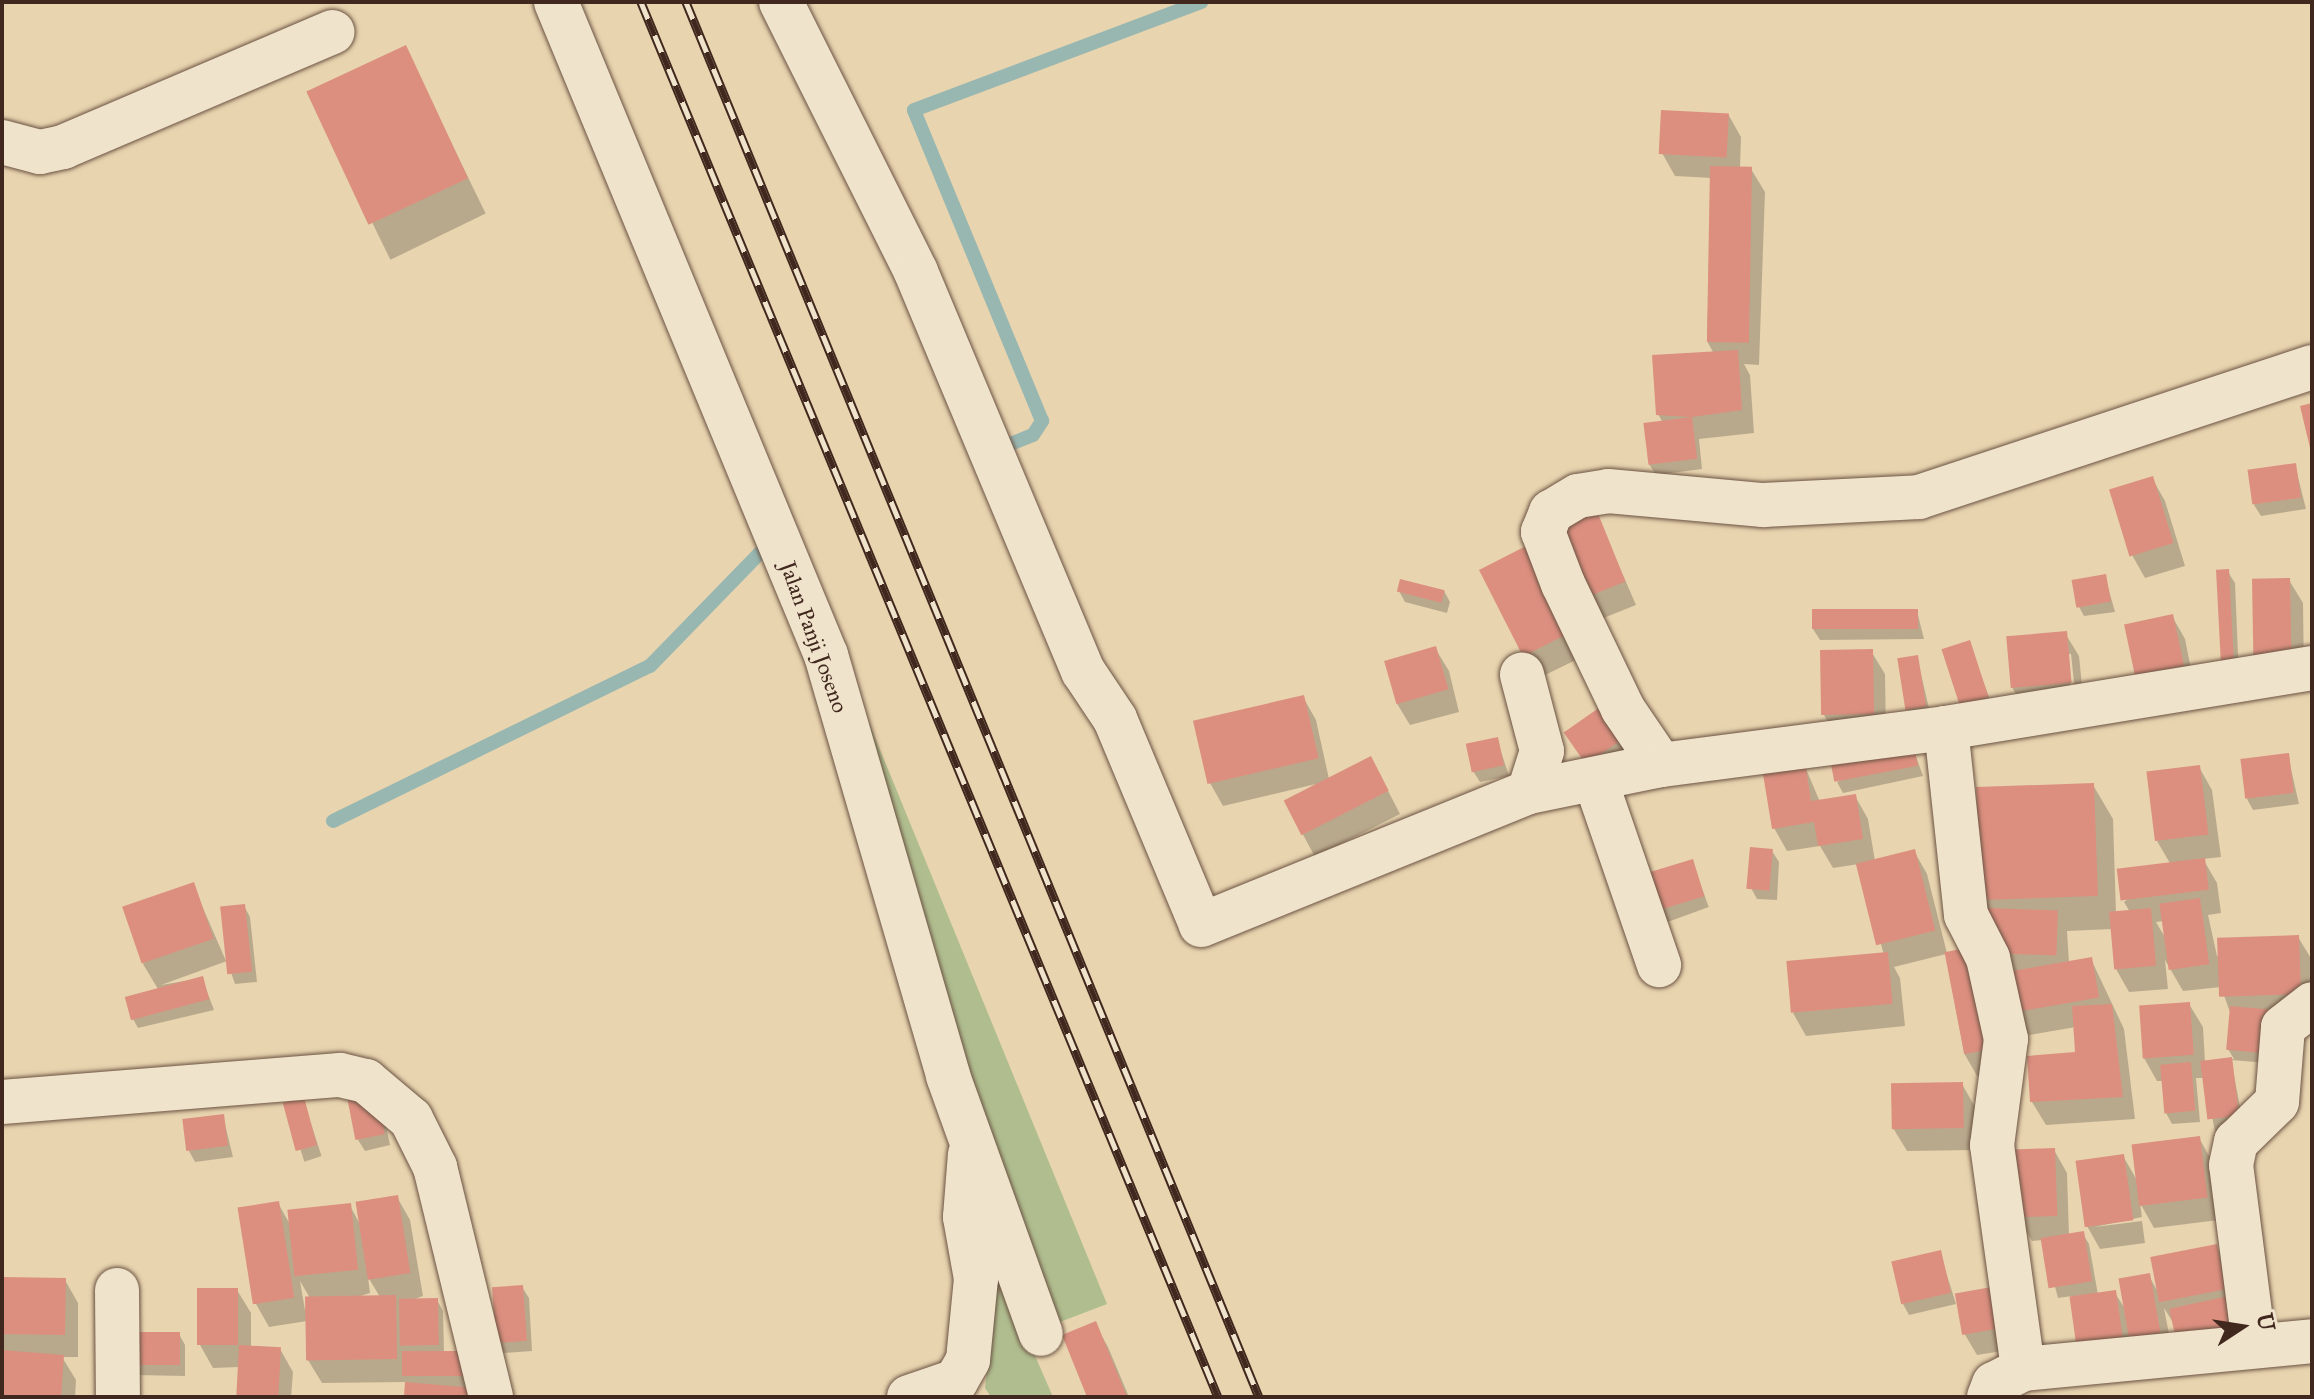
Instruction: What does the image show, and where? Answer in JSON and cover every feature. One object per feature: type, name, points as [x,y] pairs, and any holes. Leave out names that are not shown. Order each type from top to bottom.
[{"type":"street","name":"Jalan Panji Joseno","points":[[556,2],[826,655],[972,1143],[1041,1334]]},
{"type":"street","points":[[781,2],[916,272],[1083,671],[1115,719],[1201,925],[1529,792],[1661,765],[1946,728],[2312,668]]},
{"type":"street","points":[[2,142],[40,152],[63,147],[333,32]]},
{"type":"street","points":[[1661,765],[1623,709],[1543,532],[1551,512],[1565,504],[1608,491],[1763,505],[1919,497],[2312,367]]},
{"type":"street","points":[[1522,675],[1542,751],[1529,792]]},
{"type":"street","points":[[1946,728],[1966,915],[1988,958],[2006,1039],[1992,1145],[2023,1369]]},
{"type":"street","points":[[1595,779],[1659,965]]},
{"type":"street","points":[[2254,1344],[2231,1165],[2236,1142],[2277,1102],[2283,1027],[2312,1004]]},
{"type":"street","points":[[2,1102],[340,1075],[366,1081],[411,1119],[435,1167],[491,1397]]},
{"type":"street","points":[[909,1397],[963,1389],[975,1322],[976,1279],[964,1180],[972,1143]]},
{"type":"street","points":[[117,1290],[118,1397]]},
{"type":"street","points":[[1989,1397],[1994,1384],[2023,1369],[2254,1344],[2312,1341]]},
{"type":"green space","points":[[831,630],[1107,1304],[1052,1325],[960,1072]]},
{"type":"green space","points":[[988,1253],[1053,1397],[991,1397],[985,1388],[993,1316]]},
{"type":"building","points":[[406,45],[468,178],[368,225],[306,91]]},
{"type":"building","points":[[1661,110],[1729,114],[1727,157],[1659,154]]},
{"type":"building","points":[[1710,166],[1752,167],[1749,343],[1707,342]]},
{"type":"building","points":[[1738,350],[1742,410],[1692,417],[1656,415],[1652,355]]},
{"type":"building","points":[[2312,403],[2312,452],[2311,452],[2300,406]]},
{"type":"building","points":[[1692,417],[1697,459],[1648,465],[1643,423]]},
{"type":"building","points":[[2296,463],[2301,498],[2252,504],[2247,470]]},
{"type":"building","points":[[2153,476],[2173,543],[2129,556],[2109,489]]},
{"type":"building","points":[[1597,511],[1625,581],[1583,599],[1554,528]]},
{"type":"building","points":[[1528,545],[1572,631],[1523,656],[1479,570]]},
{"type":"building","points":[[2229,569],[2234,668],[2221,669],[2216,570]]},
{"type":"building","points":[[2106,574],[2111,602],[2076,608],[2072,580]]},
{"type":"building","points":[[2290,578],[2291,655],[2253,656],[2252,579]]},
{"type":"building","points":[[1400,579],[1445,590],[1441,603],[1397,592]]},
{"type":"building","points":[[1812,609],[1918,609],[1918,629],[1812,629]]},
{"type":"building","points":[[2173,614],[2184,666],[2135,676],[2124,624]]},
{"type":"building","points":[[2067,631],[2072,683],[2011,688],[2006,636]]},
{"type":"building","points":[[1970,640],[1989,697],[1960,706],[1941,649]]},
{"type":"building","points":[[1436,646],[1448,689],[1396,704],[1384,661]]},
{"type":"building","points":[[1873,649],[1874,714],[1821,715],[1820,650]]},
{"type":"building","points":[[1918,655],[1926,706],[1905,710],[1897,658]]},
{"type":"building","points":[[1304,695],[1319,758],[1208,784],[1193,721]]},
{"type":"building","points":[[1603,705],[1625,737],[1586,764],[1564,733]]},
{"type":"building","points":[[1498,737],[1504,765],[1472,772],[1466,744]]},
{"type":"building","points":[[1914,746],[1918,766],[1834,782],[1831,762]]},
{"type":"building","points":[[2289,753],[2294,793],[2245,799],[2240,759]]},
{"type":"building","points":[[1371,756],[1389,791],[1301,835],[1284,800]]},
{"type":"building","points":[[1805,761],[1811,801],[1856,794],[1863,839],[1818,846],[1814,822],[1772,829],[1762,768]]},
{"type":"building","points":[[2200,765],[2209,834],[2155,841],[2146,772]]},
{"type":"building","points":[[2094,783],[2098,896],[1980,900],[1976,787]]},
{"type":"building","points":[[1750,847],[1773,849],[1769,891],[1746,889]]},
{"type":"building","points":[[1915,849],[1935,931],[1876,945],[1856,864]]},
{"type":"building","points":[[2205,858],[2209,890],[2121,901],[2117,869]]},
{"type":"building","points":[[1693,859],[1704,896],[1658,911],[1646,873]]},
{"type":"building","points":[[194,882],[214,939],[142,963],[122,907]]},
{"type":"building","points":[[2200,898],[2209,964],[2169,970],[2159,904]]},
{"type":"building","points":[[245,904],[252,972],[227,974],[220,907]]},
{"type":"building","points":[[1987,908],[2058,910],[2056,955],[1985,953]]},
{"type":"building","points":[[2151,908],[2156,966],[2114,969],[2109,912]]},
{"type":"building","points":[[2299,935],[2301,994],[2219,997],[2217,938]]},
{"type":"building","points":[[1971,947],[1991,1049],[1964,1054],[1944,952]]},
{"type":"building","points":[[1888,952],[1893,1004],[1791,1013],[1786,961]]},
{"type":"building","points":[[2092,957],[2099,997],[2013,1012],[2006,972]]},
{"type":"building","points":[[203,976],[209,999],[131,1020],[125,997]]},
{"type":"building","points":[[2190,1002],[2194,1055],[2143,1058],[2139,1006]]},
{"type":"building","points":[[2112,1004],[2123,1097],[2030,1102],[2027,1056],[2075,1052],[2072,1006]]},
{"type":"building","points":[[2230,1006],[2278,1010],[2274,1054],[2226,1050]]},
{"type":"building","points":[[2232,1057],[2239,1116],[2207,1119],[2200,1061]]},
{"type":"building","points":[[2191,1062],[2195,1111],[2164,1114],[2160,1065]]},
{"type":"building","points":[[1963,1082],[1964,1128],[1892,1129],[1891,1083]]},
{"type":"building","points":[[377,1094],[385,1134],[355,1140],[348,1100]]},
{"type":"building","points":[[304,1097],[317,1145],[296,1151],[283,1103]]},
{"type":"building","points":[[224,1114],[228,1146],[186,1151],[182,1119]]},
{"type":"building","points":[[2200,1136],[2208,1198],[2139,1206],[2132,1144]]},
{"type":"building","points":[[2055,1148],[2057,1216],[2015,1217],[2013,1149]]},
{"type":"building","points":[[2124,1154],[2133,1220],[2085,1227],[2075,1161]]},
{"type":"building","points":[[398,1195],[410,1273],[368,1280],[356,1202]]},
{"type":"building","points":[[279,1201],[294,1298],[253,1304],[238,1208]]},
{"type":"building","points":[[351,1203],[358,1270],[294,1276],[287,1210]]},
{"type":"building","points":[[2084,1231],[2092,1281],[2049,1288],[2041,1238]]},
{"type":"building","points":[[2217,1244],[2226,1289],[2159,1302],[2150,1257]]},
{"type":"building","points":[[1941,1250],[1951,1293],[1901,1304],[1891,1261]]},
{"type":"building","points":[[2150,1273],[2163,1349],[2132,1354],[2118,1279]]},
{"type":"building","points":[[2,1277],[66,1278],[65,1335],[2,1334]]},
{"type":"building","points":[[2009,1284],[2016,1325],[1962,1335],[1955,1294]]},
{"type":"building","points":[[523,1285],[527,1341],[496,1343],[492,1287]]},
{"type":"building","points":[[197,1288],[238,1288],[238,1345],[197,1345]]},
{"type":"building","points":[[2116,1290],[2125,1353],[2078,1360],[2069,1297]]},
{"type":"building","points":[[396,1295],[397,1359],[306,1361],[305,1297]]},
{"type":"building","points":[[2229,1296],[2238,1340],[2179,1353],[2169,1309]]},
{"type":"building","points":[[438,1298],[439,1345],[400,1346],[399,1299]]},
{"type":"building","points":[[1096,1321],[1127,1397],[1087,1397],[1062,1335]]},
{"type":"building","points":[[127,1332],[180,1332],[180,1365],[127,1365]]},
{"type":"building","points":[[239,1345],[281,1347],[278,1397],[236,1397]]},
{"type":"building","points":[[2,1350],[64,1355],[61,1397],[2,1397]]},
{"type":"building","points":[[402,1351],[468,1351],[468,1376],[402,1376]]},
{"type":"building","points":[[405,1382],[475,1388],[474,1397],[404,1397]]},
{"type":"waterway","points":[[1003,447],[1033,435],[1042,421],[914,110],[1201,2]]},
{"type":"waterway","points":[[333,821],[650,666],[760,553]]},
{"type":"railway","points":[[641,2],[1218,1397]]},
{"type":"railway","points":[[686,2],[1259,1397]]}]
